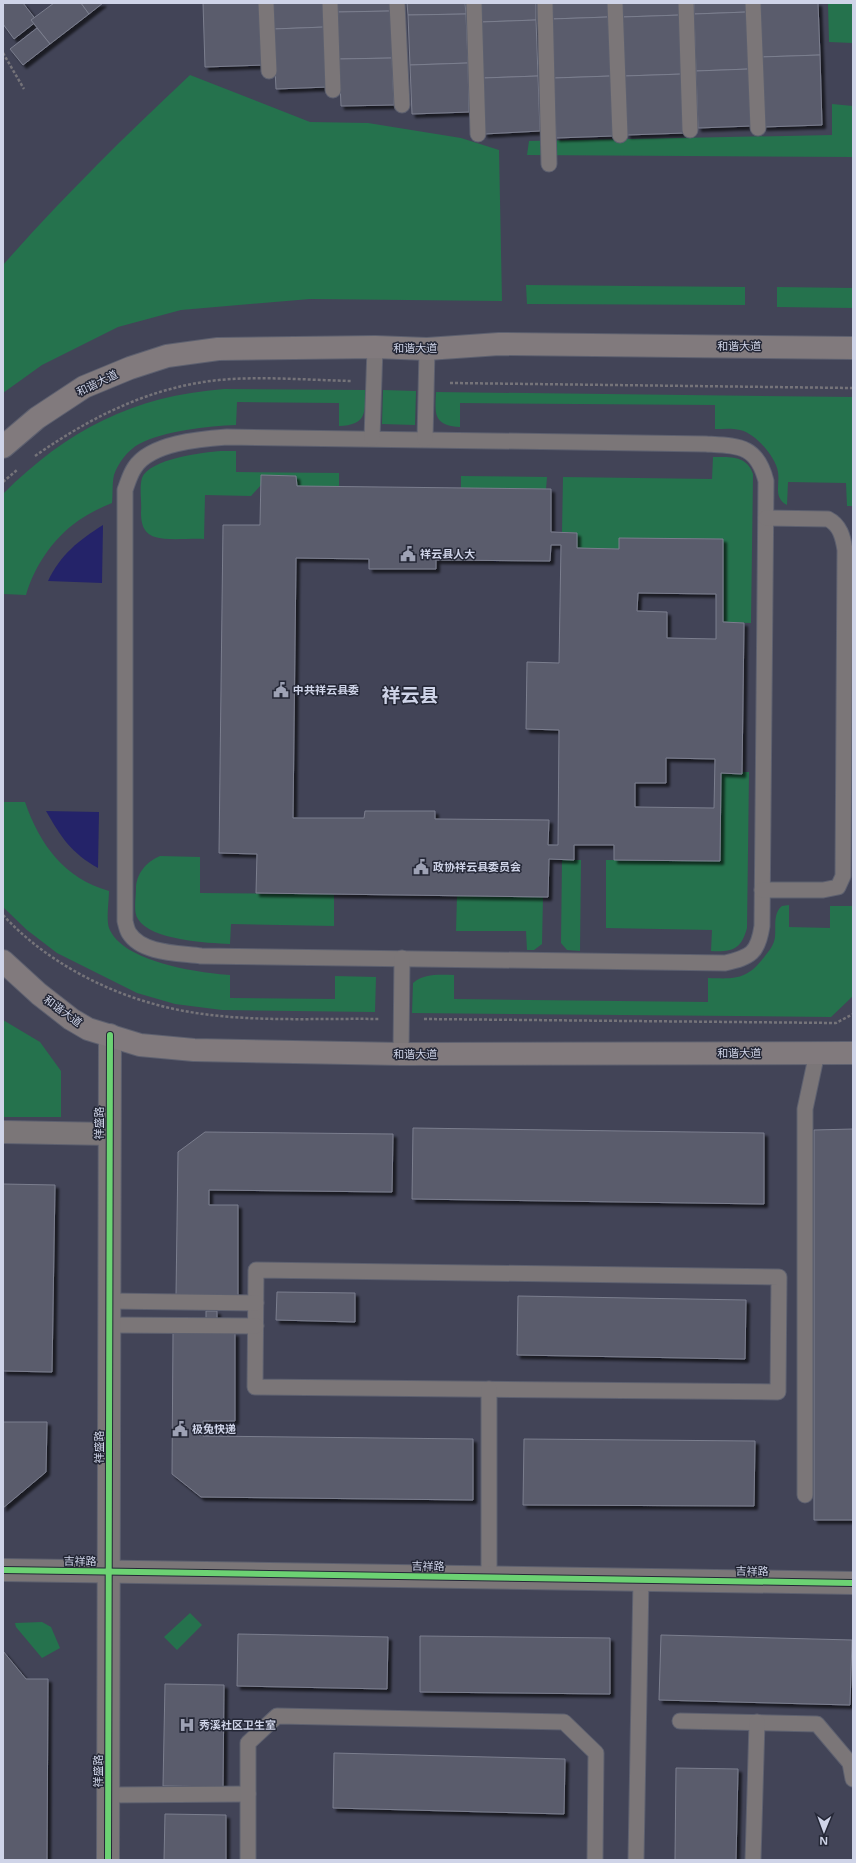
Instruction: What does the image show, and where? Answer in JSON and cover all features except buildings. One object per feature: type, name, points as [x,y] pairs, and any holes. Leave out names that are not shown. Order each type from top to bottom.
[{"type":"main road","name":"和谐大道","points":[[3,447],[37,418],[84,387],[130,368],[167,356],[218,349],[427,349],[499,344],[853,348]]},
{"type":"main road","name":"和谐大道","points":[[3,961],[39,994],[71,1019],[88,1029],[140,1045],[194,1050],[401,1054],[853,1053]]},
{"type":"street","name":"祥盛路","points":[[108,1860],[110,1035]]},
{"type":"street","points":[[3,1132],[109,1134]]},
{"type":"street","name":"吉祥路","points":[[3,1570],[853,1583]]},
{"type":"lane","points":[[266,3],[269,72]]},
{"type":"lane","points":[[330,3],[333,90]]},
{"type":"lane","points":[[397,3],[402,105]]},
{"type":"lane","points":[[474,3],[478,134]]},
{"type":"lane","points":[[546,3],[549,164]]},
{"type":"lane","points":[[615,3],[620,135]]},
{"type":"lane","points":[[686,3],[690,130]]},
{"type":"lane","points":[[753,3],[758,128]]},
{"type":"lane","points":[[372,438],[375,348]]},
{"type":"lane","points":[[425,439],[427,349]]},
{"type":"lane","points":[[227,437],[372,438],[706,444],[739,447],[750,451],[763,469],[766,481],[762,926],[760,942],[754,952],[743,959],[725,963],[201,956],[147,947],[136,940],[129,933],[125,921],[125,498],[128,479],[135,466],[143,458],[159,450],[204,439],[227,437]]},
{"type":"lane","points":[[762,890],[823,890],[838,886],[843,876],[845,550],[843,538],[833,522],[828,519],[766,518]]},
{"type":"lane","points":[[401,1054],[402,958]]},
{"type":"lane","points":[[805,1495],[805,1109],[817,1053]]},
{"type":"lane","points":[[256,1270],[779,1277],[778,1392],[255,1387],[256,1303],[256,1270]]},
{"type":"lane","points":[[109,1301],[256,1303]]},
{"type":"lane","points":[[109,1325],[256,1326]]},
{"type":"lane","points":[[489,1389],[489,1577]]},
{"type":"lane","points":[[636,1860],[641,1579]]},
{"type":"lane","points":[[248,1860],[248,1743],[277,1716],[564,1722],[596,1753],[595,1860]]},
{"type":"lane","points":[[680,1720],[817,1724],[850,1763],[853,1779]]},
{"type":"lane","points":[[753,1860],[757,1722]]},
{"type":"lane","points":[[108,1795],[248,1794]]},
{"type":"path","points":[[3,53],[24,89]]},
{"type":"path","points":[[803,387],[853,388]]},
{"type":"green space","points":[[828,3],[853,3],[853,43],[829,42]]},
{"type":"green space","points":[[190,75],[310,122],[368,123],[461,138],[499,150],[502,301],[310,299],[181,310],[118,327],[42,365],[3,393],[3,265],[94,168]]},
{"type":"green space","points":[[832,104],[853,106],[853,157],[527,155],[529,141],[832,135]]},
{"type":"green space","points":[[526,285],[745,287],[745,305],[527,304]]},
{"type":"green space","points":[[777,287],[853,288],[853,308],[777,307]]},
{"type":"green space","points":[[224,389],[366,390],[365,406],[362,417],[359,420],[348,425],[339,426],[339,403],[237,402],[236,425],[200,428],[173,433],[149,439],[139,444],[127,453],[116,470],[113,481],[112,503],[84,517],[64,532],[41,561],[26,595],[3,594],[3,494],[27,471],[77,434],[103,420],[131,408],[160,399]]},
{"type":"green space","points":[[383,390],[416,391],[415,425],[382,424]]},
{"type":"green space","points":[[436,392],[853,397],[853,506],[847,506],[846,483],[788,482],[787,505],[780,498],[778,491],[778,472],[773,460],[764,446],[746,432],[734,429],[715,429],[715,405],[460,403],[460,427],[451,426],[440,421],[436,412]]},
{"type":"green space","points":[[221,451],[236,451],[236,472],[339,473],[339,487],[297,486],[296,476],[261,475],[261,485],[251,496],[205,495],[204,539],[166,539],[155,537],[148,533],[145,530],[142,520],[141,491],[142,478],[147,471],[166,461],[190,455]]},
{"type":"green space","points":[[713,457],[731,457],[742,460],[750,468],[753,474],[751,623],[723,622],[723,539],[619,538],[619,549],[577,548],[577,533],[562,532],[563,477],[712,479]]},
{"type":"green space","points":[[461,476],[547,477],[546,489],[461,488]]},
{"type":"green space","points":[[742,772],[749,772],[747,928],[739,945],[730,950],[711,951],[712,930],[606,928],[606,860],[720,861],[721,773],[742,774]]},
{"type":"green space","points":[[3,802],[25,802],[38,832],[46,846],[56,858],[79,878],[109,891],[109,928],[117,940],[129,949],[163,964],[200,972],[230,975],[230,998],[335,999],[335,976],[376,977],[375,1012],[222,1010],[175,1004],[137,993],[57,953],[27,930],[3,907]]},
{"type":"green space","points":[[160,856],[200,857],[200,893],[334,894],[334,926],[231,924],[230,944],[180,939],[154,932],[144,926],[136,916],[136,884],[146,865]]},
{"type":"green space","points":[[562,860],[581,860],[580,951],[567,950],[561,943]]},
{"type":"green space","points":[[457,896],[543,897],[542,944],[534,950],[527,950],[526,931],[456,931]]},
{"type":"green space","points":[[789,905],[789,927],[830,928],[830,906],[853,906],[853,996],[831,1017],[412,1013],[413,983],[427,976],[438,975],[454,975],[454,999],[708,1002],[708,978],[734,978],[746,974],[759,964],[774,943],[777,912],[782,906]]},
{"type":"green space","points":[[3,1020],[40,1042],[61,1071],[61,1117],[3,1117]]},
{"type":"green space","points":[[190,1613],[202,1625],[177,1650],[164,1637]]},
{"type":"green space","points":[[42,1622],[51,1627],[60,1648],[42,1658],[16,1627],[15,1623]]},
{"type":"shaded area","points":[[103,525],[102,583],[48,581],[58,563],[64,556],[78,542]]},
{"type":"shaded area","points":[[46,811],[99,812],[98,868],[81,856],[68,844]]},
{"type":"cycle path","points":[[108,1860],[110,1035]]},
{"type":"cycle path","points":[[3,1570],[853,1583]]},
{"type":"place","name":"祥云县人大","points":[[408,554]]},
{"type":"place","name":"中共祥云县委","points":[[281,690]]},
{"type":"place","name":"政协祥云县委员会","points":[[421,867]]},
{"type":"place","name":"极兔快递","points":[[180,1429]]},
{"type":"place","name":"秀溪社区卫生室","points":[[187,1725]]},
{"type":"district","name":"祥云县","points":[[410,695]]}]
